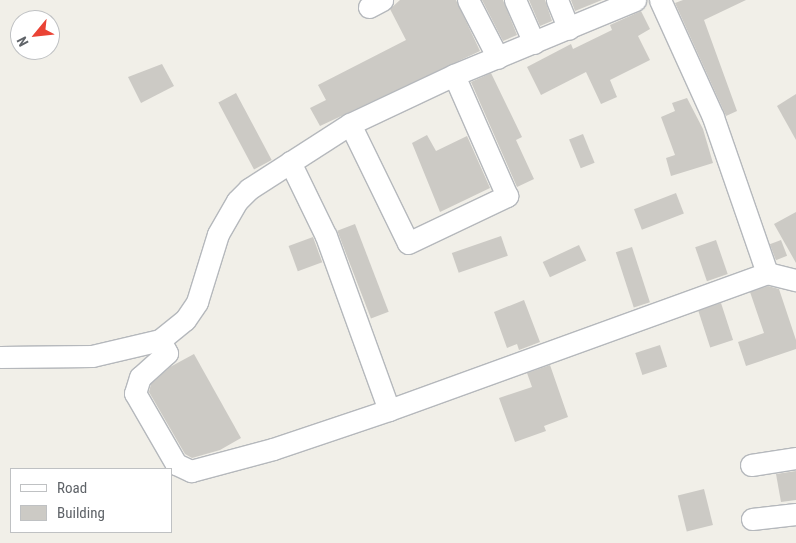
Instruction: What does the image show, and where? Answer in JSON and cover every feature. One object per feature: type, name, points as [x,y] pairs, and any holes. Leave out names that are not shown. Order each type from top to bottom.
[{"type":"street","points":[[468,0],[498,58]]},
{"type":"street","points":[[515,0],[534,43]]},
{"type":"street","points":[[557,0],[569,29]]},
{"type":"street","points":[[660,0],[713,118],[768,273]]},
{"type":"street","points":[[0,357],[92,356],[160,340],[185,320],[197,302],[218,234],[236,201],[290,162],[350,124],[454,75],[569,29],[626,2]]},
{"type":"street","points":[[350,124],[408,243],[507,196],[454,75]]},
{"type":"street","points":[[290,162],[326,236],[389,410]]},
{"type":"street","points":[[160,340],[167,353],[140,377],[135,393],[176,464],[191,471],[273,449],[389,410],[768,273],[796,280]]},
{"type":"street","points":[[751,466],[796,458]]},
{"type":"street","points":[[752,519],[796,514]]},
{"type":"building","points":[[400,0],[456,0],[480,51],[320,126],[310,108],[326,100],[318,85],[406,40],[390,9]]},
{"type":"building","points":[[482,0],[503,0],[517,35],[503,41]]},
{"type":"building","points":[[529,0],[545,0],[552,21],[540,26]]},
{"type":"building","points":[[571,0],[602,0],[575,11]]},
{"type":"building","points":[[683,0],[746,0],[704,20],[737,111],[726,116],[675,3]]},
{"type":"building","points":[[641,11],[650,29],[638,36],[650,60],[610,80],[617,97],[601,104],[586,72],[541,95],[527,67],[571,44],[573,49],[612,30],[610,25]]},
{"type":"building","points":[[162,64],[174,86],[141,103],[128,77]]},
{"type":"building","points":[[491,73],[522,137],[516,140],[534,179],[517,187],[471,82]]},
{"type":"building","points":[[236,93],[272,160],[254,169],[218,102]]},
{"type":"building","points":[[796,94],[796,140],[777,106]]},
{"type":"building","points":[[687,98],[703,129],[713,163],[671,176],[666,158],[675,155],[661,117],[675,111],[672,103]]},
{"type":"building","points":[[583,134],[595,163],[581,168],[569,140]]},
{"type":"building","points":[[427,135],[436,151],[467,136],[490,188],[440,212],[412,143]]},
{"type":"building","points":[[676,193],[684,214],[642,230],[634,209]]},
{"type":"building","points":[[796,212],[796,263],[774,224]]},
{"type":"building","points":[[355,224],[389,312],[371,319],[337,231]]},
{"type":"building","points":[[501,236],[508,256],[459,273],[452,253]]},
{"type":"building","points":[[313,237],[322,262],[298,271],[289,246]]},
{"type":"building","points":[[716,240],[728,274],[707,281],[695,247]]},
{"type":"building","points":[[781,240],[787,256],[776,260],[770,244]]},
{"type":"building","points":[[579,245],[586,260],[550,277],[543,262]]},
{"type":"building","points":[[632,247],[650,302],[634,307],[616,252]]},
{"type":"building","points":[[768,286],[779,289],[796,340],[796,349],[746,366],[738,342],[764,333],[750,292]]},
{"type":"building","points":[[524,300],[540,342],[519,350],[517,344],[507,348],[494,312]]},
{"type":"building","points":[[721,303],[733,340],[710,348],[698,310]]},
{"type":"building","points":[[660,345],[667,367],[642,375],[635,353]]},
{"type":"building","points":[[194,354],[241,438],[220,450],[192,458],[185,454],[149,392],[151,384],[170,367]]},
{"type":"building","points":[[550,365],[568,417],[544,426],[546,431],[515,442],[499,398],[532,387],[527,373]]},
{"type":"building","points":[[796,471],[796,500],[781,502],[776,474]]},
{"type":"building","points":[[704,489],[713,525],[687,531],[678,496]]}]
